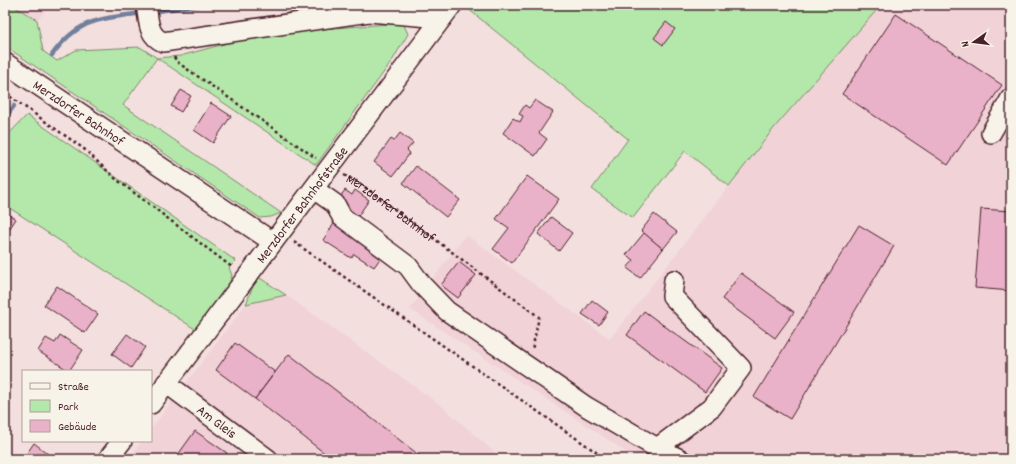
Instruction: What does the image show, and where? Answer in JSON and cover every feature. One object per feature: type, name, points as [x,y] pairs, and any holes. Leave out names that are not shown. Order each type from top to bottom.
[{"type":"street","points":[[146,5],[157,36],[369,12],[447,11]]},
{"type":"street","name":"Merzdorfer Bahnhofstraße","points":[[152,403],[447,11]]},
{"type":"street","name":"Merzdorfer Bahnhof","points":[[5,63],[276,237]]},
{"type":"street","points":[[991,133],[1011,98]]},
{"type":"street","points":[[314,188],[335,204],[342,217],[408,266],[422,285],[447,312],[587,407],[657,448],[680,459]]},
{"type":"street","points":[[657,448],[712,407],[740,368],[672,296],[674,280]]},
{"type":"street","name":"Am Gleis","points":[[166,383],[268,459]]},
{"type":"street","points":[[108,459],[121,442]]},
{"type":"path","name":"Merzdorfer Bahnhof","points":[[157,36],[177,62],[329,167],[358,182],[539,317],[528,367]]},
{"type":"path","points":[[5,93],[84,149],[116,179],[232,268],[236,268]]},
{"type":"path","points":[[276,237],[606,459]]},
{"type":"shaded area","points":[[12,5],[51,5],[37,20]]},
{"type":"shaded area","points":[[881,5],[1011,5],[1011,459],[637,459],[410,309],[466,235],[610,339],[774,128]]},
{"type":"shaded area","points":[[286,295],[442,406],[502,459],[129,459],[141,442],[152,442],[152,428],[246,304]]},
{"type":"green space","points":[[5,5],[12,5],[37,20],[43,51],[57,61],[76,50],[140,47],[157,58],[123,105],[281,213],[271,217],[260,218],[5,46]]},
{"type":"green space","points":[[469,5],[881,5],[774,128],[729,186],[685,151],[633,218],[592,189],[628,139],[467,8]]},
{"type":"green space","points":[[403,23],[408,34],[392,61],[316,165],[157,58],[180,56],[265,33]]},
{"type":"green space","points":[[27,115],[236,261],[229,268],[232,275],[229,284],[195,329],[5,205],[5,138]]},
{"type":"green space","points":[[257,276],[286,295],[246,304]]},
{"type":"building","points":[[896,14],[1002,85],[948,165],[842,94]]},
{"type":"building","points":[[666,22],[675,29],[663,45],[654,38]]},
{"type":"building","points":[[181,90],[191,96],[181,112],[171,106]]},
{"type":"building","points":[[535,100],[553,112],[539,133],[547,139],[535,156],[503,133],[513,118],[520,122],[523,116],[519,114],[525,105],[529,108]]},
{"type":"building","points":[[211,103],[231,116],[213,143],[194,130]]},
{"type":"building","points":[[400,133],[413,143],[407,150],[410,153],[393,176],[374,162],[391,139],[394,141]]},
{"type":"building","points":[[416,166],[460,200],[446,217],[403,183]]},
{"type":"building","points":[[527,176],[559,199],[512,263],[493,249],[509,228],[496,219]]},
{"type":"building","points":[[345,190],[352,195],[355,190],[369,200],[356,219],[338,200]]},
{"type":"building","points":[[981,209],[1011,211],[1011,291],[975,288]]},
{"type":"building","points":[[5,212],[16,219],[8,231],[5,229]]},
{"type":"building","points":[[654,214],[677,232],[663,249],[641,231]]},
{"type":"building","points":[[551,217],[572,233],[559,251],[538,234]]},
{"type":"building","points":[[337,219],[382,256],[374,267],[354,254],[351,258],[323,240]]},
{"type":"building","points":[[859,225],[894,246],[790,419],[754,397]]},
{"type":"building","points":[[644,233],[663,249],[640,278],[627,268],[634,260],[626,255]]},
{"type":"building","points":[[459,262],[476,275],[458,298],[441,285]]},
{"type":"building","points":[[741,273],[794,312],[775,338],[722,299]]},
{"type":"building","points":[[57,286],[98,314],[85,333],[44,305]]},
{"type":"building","points":[[592,300],[608,312],[599,325],[582,314]]},
{"type":"building","points":[[644,311],[722,368],[705,392],[627,335]]},
{"type":"building","points":[[127,334],[145,347],[131,368],[112,354]]},
{"type":"building","points":[[60,335],[83,350],[70,370],[38,351],[46,338],[55,343]]},
{"type":"building","points":[[235,343],[275,372],[255,399],[216,370]]},
{"type":"building","points":[[289,354],[424,459],[332,459],[255,399]]},
{"type":"building","points":[[195,431],[227,453],[223,459],[175,459]]},
{"type":"building","points":[[34,443],[55,459],[23,459]]},
{"type":"waterway","points":[[151,12],[199,5]]},
{"type":"waterway","points":[[52,55],[72,34],[91,22],[142,13]]},
{"type":"waterway","points":[[5,118],[14,106]]}]
